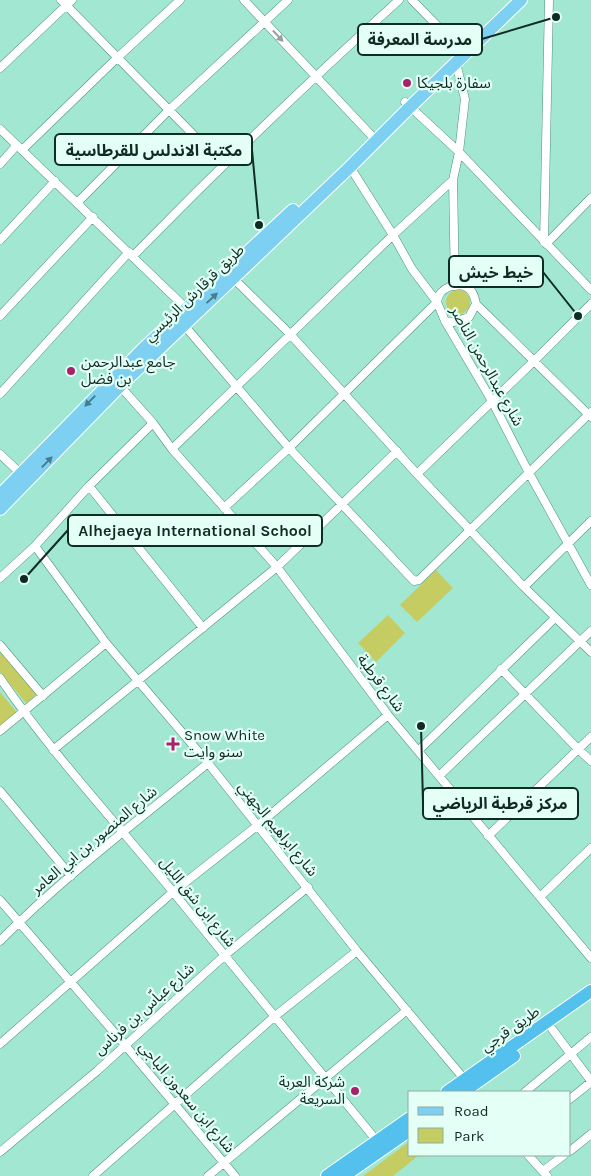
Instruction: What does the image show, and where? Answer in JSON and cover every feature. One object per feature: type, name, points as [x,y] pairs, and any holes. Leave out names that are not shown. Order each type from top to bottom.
[{"type":"highway","name":"طريق قرجي","points":[[468,1088],[591,991]]},
{"type":"highway","name":"طريق قرجي","points":[[453,1091],[468,1088],[591,1001]]},
{"type":"highway","points":[[327,1176],[408,1119]]},
{"type":"highway","points":[[344,1176],[408,1131]]},
{"type":"main road","name":"طريق قرقارش الرئيسي","points":[[0,509],[116,382],[184,325],[189,311],[233,278],[350,167],[460,49],[510,0]]},
{"type":"main road","name":"طريق قرقارش الرئيسي","points":[[0,495],[278,223],[371,135],[456,63],[521,0]]},
{"type":"street","points":[[0,164],[20,148],[180,0]]},
{"type":"street","points":[[244,0],[371,135]]},
{"type":"street","points":[[77,203],[169,110],[288,0]]},
{"type":"street","points":[[0,394],[131,254],[315,76],[399,0]]},
{"type":"street","points":[[412,0],[460,49]]},
{"type":"street","points":[[545,243],[549,0]]},
{"type":"street","points":[[0,68],[66,2],[117,58],[222,165]]},
{"type":"street","points":[[455,286],[453,180],[459,152],[465,99],[456,63]]},
{"type":"street","points":[[407,105],[459,152],[591,290]]},
{"type":"street","points":[[0,129],[189,311]]},
{"type":"street","name":"شارع عبدالرحمن الناصر","points":[[350,167],[412,269],[437,302],[445,322],[492,401],[529,473],[591,585]]},
{"type":"street","points":[[172,449],[393,235],[453,180]]},
{"type":"street","points":[[0,240],[55,182]]},
{"type":"street","points":[[545,243],[591,198]]},
{"type":"street","points":[[0,316],[92,217]]},
{"type":"street","points":[[233,278],[290,334],[417,474],[524,587],[591,652]]},
{"type":"street","points":[[184,325],[289,448],[414,581],[419,580],[590,415],[476,304],[469,288],[455,286],[443,289],[438,296],[437,302],[289,448],[224,508]]},
{"type":"street","points":[[445,322],[454,322],[469,317],[476,304]]},
{"type":"street","points":[[417,474],[591,304]]},
{"type":"street","name":"شارع قرطبة","points":[[116,382],[153,423],[172,449],[277,567],[388,715],[488,836],[590,954]]},
{"type":"street","points":[[0,578],[35,546],[89,486],[153,423]]},
{"type":"street","points":[[53,750],[277,567],[397,451]]},
{"type":"street","points":[[0,454],[21,474]]},
{"type":"street","points":[[89,486],[203,628]]},
{"type":"street","points":[[524,587],[591,521]]},
{"type":"street","name":"شارع ابراهيم الجهني","points":[[35,546],[106,643],[208,763],[468,1088]]},
{"type":"street","points":[[418,751],[555,618]]},
{"type":"street","points":[[439,776],[591,631]]},
{"type":"street","points":[[0,731],[106,643]]},
{"type":"street","points":[[0,646],[43,696]]},
{"type":"street","points":[[501,669],[591,761]]},
{"type":"street","name":"شارع ابن شق الليل","points":[[0,678],[53,750],[173,892],[377,1141]]},
{"type":"street","points":[[0,1044],[173,892],[257,826],[388,715]]},
{"type":"street","points":[[488,836],[591,737]]},
{"type":"street","name":"شارع المنصور بن ابي العامر","points":[[0,941],[18,922],[71,876],[208,763]]},
{"type":"street","points":[[0,791],[71,876]]},
{"type":"street","points":[[540,897],[591,848]]},
{"type":"street","name":"شارع عباّس بن فرناس","points":[[0,1152],[97,1071],[224,956],[308,887]]},
{"type":"street","name":"شارع ابن سعدون الباجي","points":[[0,900],[125,1044],[235,1176]]},
{"type":"street","points":[[93,1176],[274,1017],[357,951]]},
{"type":"street","points":[[208,1176],[407,1010]]},
{"type":"street","points":[[552,1029],[591,1082],[571,1099]]},
{"type":"street","points":[[526,1091],[591,1037]]},
{"type":"street","points":[[571,1150],[591,1134]]},
{"type":"street","points":[[529,1156],[545,1174],[563,1156]]},
{"type":"green space","points":[[458,290],[466,294],[470,302],[466,310],[458,314],[450,310],[446,302],[450,294]]},
{"type":"green space","points":[[436,570],[453,588],[417,622],[400,605]]},
{"type":"green space","points":[[388,615],[405,633],[376,662],[358,643]]},
{"type":"green space","points":[[0,652],[37,695],[26,703],[0,672]]},
{"type":"green space","points":[[0,692],[19,715],[0,727]]},
{"type":"green space","points":[[408,1142],[408,1156],[418,1156],[393,1176],[363,1176]]},
{"type":"place","name":"مدرسة المعرفة","points":[[556,17]]},
{"type":"place","name":"سفارة بلجيكا","points":[[407,83]]},
{"type":"place","name":"مكتبة الاندلس للقرطاسية","points":[[259,225]]},
{"type":"place","name":"خيط خيش","points":[[578,316]]},
{"type":"place","name":"جامع عبدالرحمن بن فضل","points":[[71,371]]},
{"type":"place","name":"Alhejaeya International School","points":[[24,579]]},
{"type":"place","name":"مركز قرطبة الرياضي","points":[[421,726]]},
{"type":"place","name":"Snow White سنو وايت","points":[[173,744]]},
{"type":"place","name":"شركة العربة السريعة","points":[[355,1091]]}]
